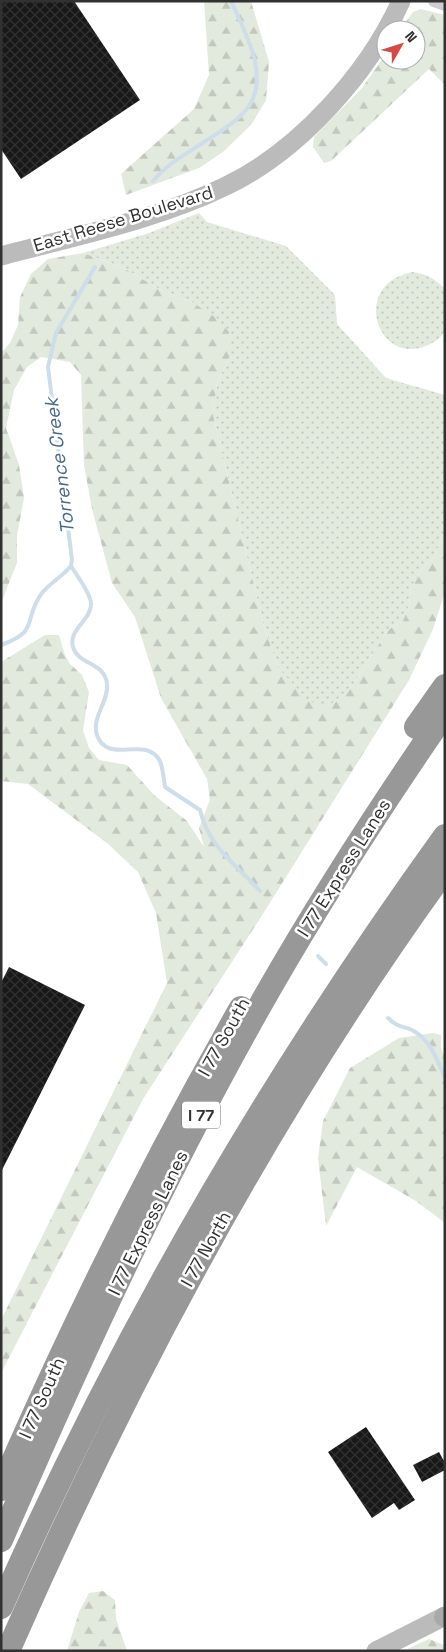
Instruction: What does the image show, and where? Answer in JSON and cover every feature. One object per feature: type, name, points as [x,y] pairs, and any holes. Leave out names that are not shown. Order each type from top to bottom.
[{"type":"highway","name":"I 77 South","points":[[1,1490],[87,1301],[212,1058],[303,902],[396,757],[445,686]]},
{"type":"highway","name":"I 77 Express Lanes","points":[[1,1540],[105,1310],[227,1067],[316,910],[445,713]]},
{"type":"highway","name":"I 77 Express Lanes","points":[[1,1607],[96,1404],[181,1246],[323,1014],[445,836]]},
{"type":"highway","name":"I 77 North","points":[[8,1651],[117,1415],[205,1249],[292,1100],[340,1025],[445,870]]},
{"type":"street","name":"East Reese Boulevard","points":[[1,256],[172,207],[228,185],[252,171],[291,142],[318,118],[346,88],[380,40],[402,1]]},
{"type":"street","points":[[434,1],[445,6]]},
{"type":"street","points":[[376,1651],[444,1616]]},
{"type":"green space","points":[[204,1],[251,1],[269,62],[266,100],[251,125],[223,152],[199,168],[126,195],[121,174],[194,109],[209,75]]},
{"type":"green space","points":[[421,9],[445,15],[445,85],[429,69],[331,161],[324,163],[313,147],[314,137],[362,88],[376,68],[376,70],[426,70],[426,20],[407,20],[413,12]]},
{"type":"green space","points":[[199,213],[207,222],[286,246],[335,295],[337,324],[386,378],[445,395],[445,528],[435,556],[423,568],[411,587],[409,605],[403,621],[388,630],[348,692],[330,705],[310,703],[278,668],[263,623],[213,415],[217,383],[230,356],[192,302],[164,292],[124,268],[83,253],[149,233]]},
{"type":"green space","points":[[83,253],[124,268],[164,292],[192,302],[218,319],[229,332],[230,356],[217,383],[213,415],[263,623],[278,668],[310,702],[330,705],[348,692],[388,630],[403,621],[409,605],[411,587],[423,568],[435,556],[445,528],[445,592],[433,629],[409,680],[261,917],[143,1099],[1,1373],[1,1320],[167,983],[156,913],[138,872],[107,843],[28,784],[1,781],[1,662],[45,635],[59,635],[65,655],[70,664],[82,675],[89,692],[83,730],[89,748],[99,760],[127,765],[154,795],[187,821],[204,847],[199,828],[210,800],[207,779],[161,698],[135,617],[112,583],[92,509],[84,465],[81,375],[70,362],[41,357],[27,367],[14,390],[6,428],[19,465],[24,498],[17,535],[17,563],[1,603],[1,353],[10,343],[18,325],[20,297],[31,274],[48,259]]},
{"type":"green space","points":[[413,272],[431,277],[445,289],[445,331],[430,344],[407,349],[393,344],[383,333],[377,320],[377,305],[382,291],[394,279]]},
{"type":"green space","points":[[433,1033],[441,1035],[441,1048],[445,1058],[445,1223],[416,1201],[357,1167],[326,1226],[318,1158],[323,1121],[350,1068],[399,1038]]},
{"type":"green space","points":[[103,1591],[115,1600],[116,1619],[127,1651],[67,1651],[79,1612],[89,1593]]},
{"type":"green space","points":[[429,1639],[444,1645],[445,1651],[403,1651]]},
{"type":"building","points":[[1,1],[74,1],[140,100],[21,179],[1,149]]},
{"type":"building","points":[[9,967],[85,1005],[1,1172],[1,983]]},
{"type":"building","points":[[366,1427],[415,1500],[399,1510],[394,1503],[372,1518],[328,1452]]},
{"type":"building","points":[[439,1452],[445,1463],[445,1470],[422,1482],[413,1465]]},
{"type":"waterway","name":"Torrence Creek","points":[[153,181],[170,165],[220,132],[245,112],[255,94],[257,80],[253,53],[231,1]]},
{"type":"waterway","name":"Torrence Creek","points":[[1,645],[13,640],[26,630],[36,602],[42,593],[71,566],[72,560],[48,367],[56,333],[95,267]]},
{"type":"waterway","points":[[71,566],[86,589],[91,603],[88,615],[74,635],[73,647],[80,657],[102,671],[107,684],[105,697],[96,722],[97,735],[102,744],[118,750],[136,749],[153,753],[160,761],[165,787],[200,810],[210,835],[224,855],[260,891]]},
{"type":"waterway","points":[[318,956],[326,964]]},
{"type":"waterway","points":[[388,1018],[397,1025],[419,1034],[424,1039],[433,1051],[445,1078]]}]
